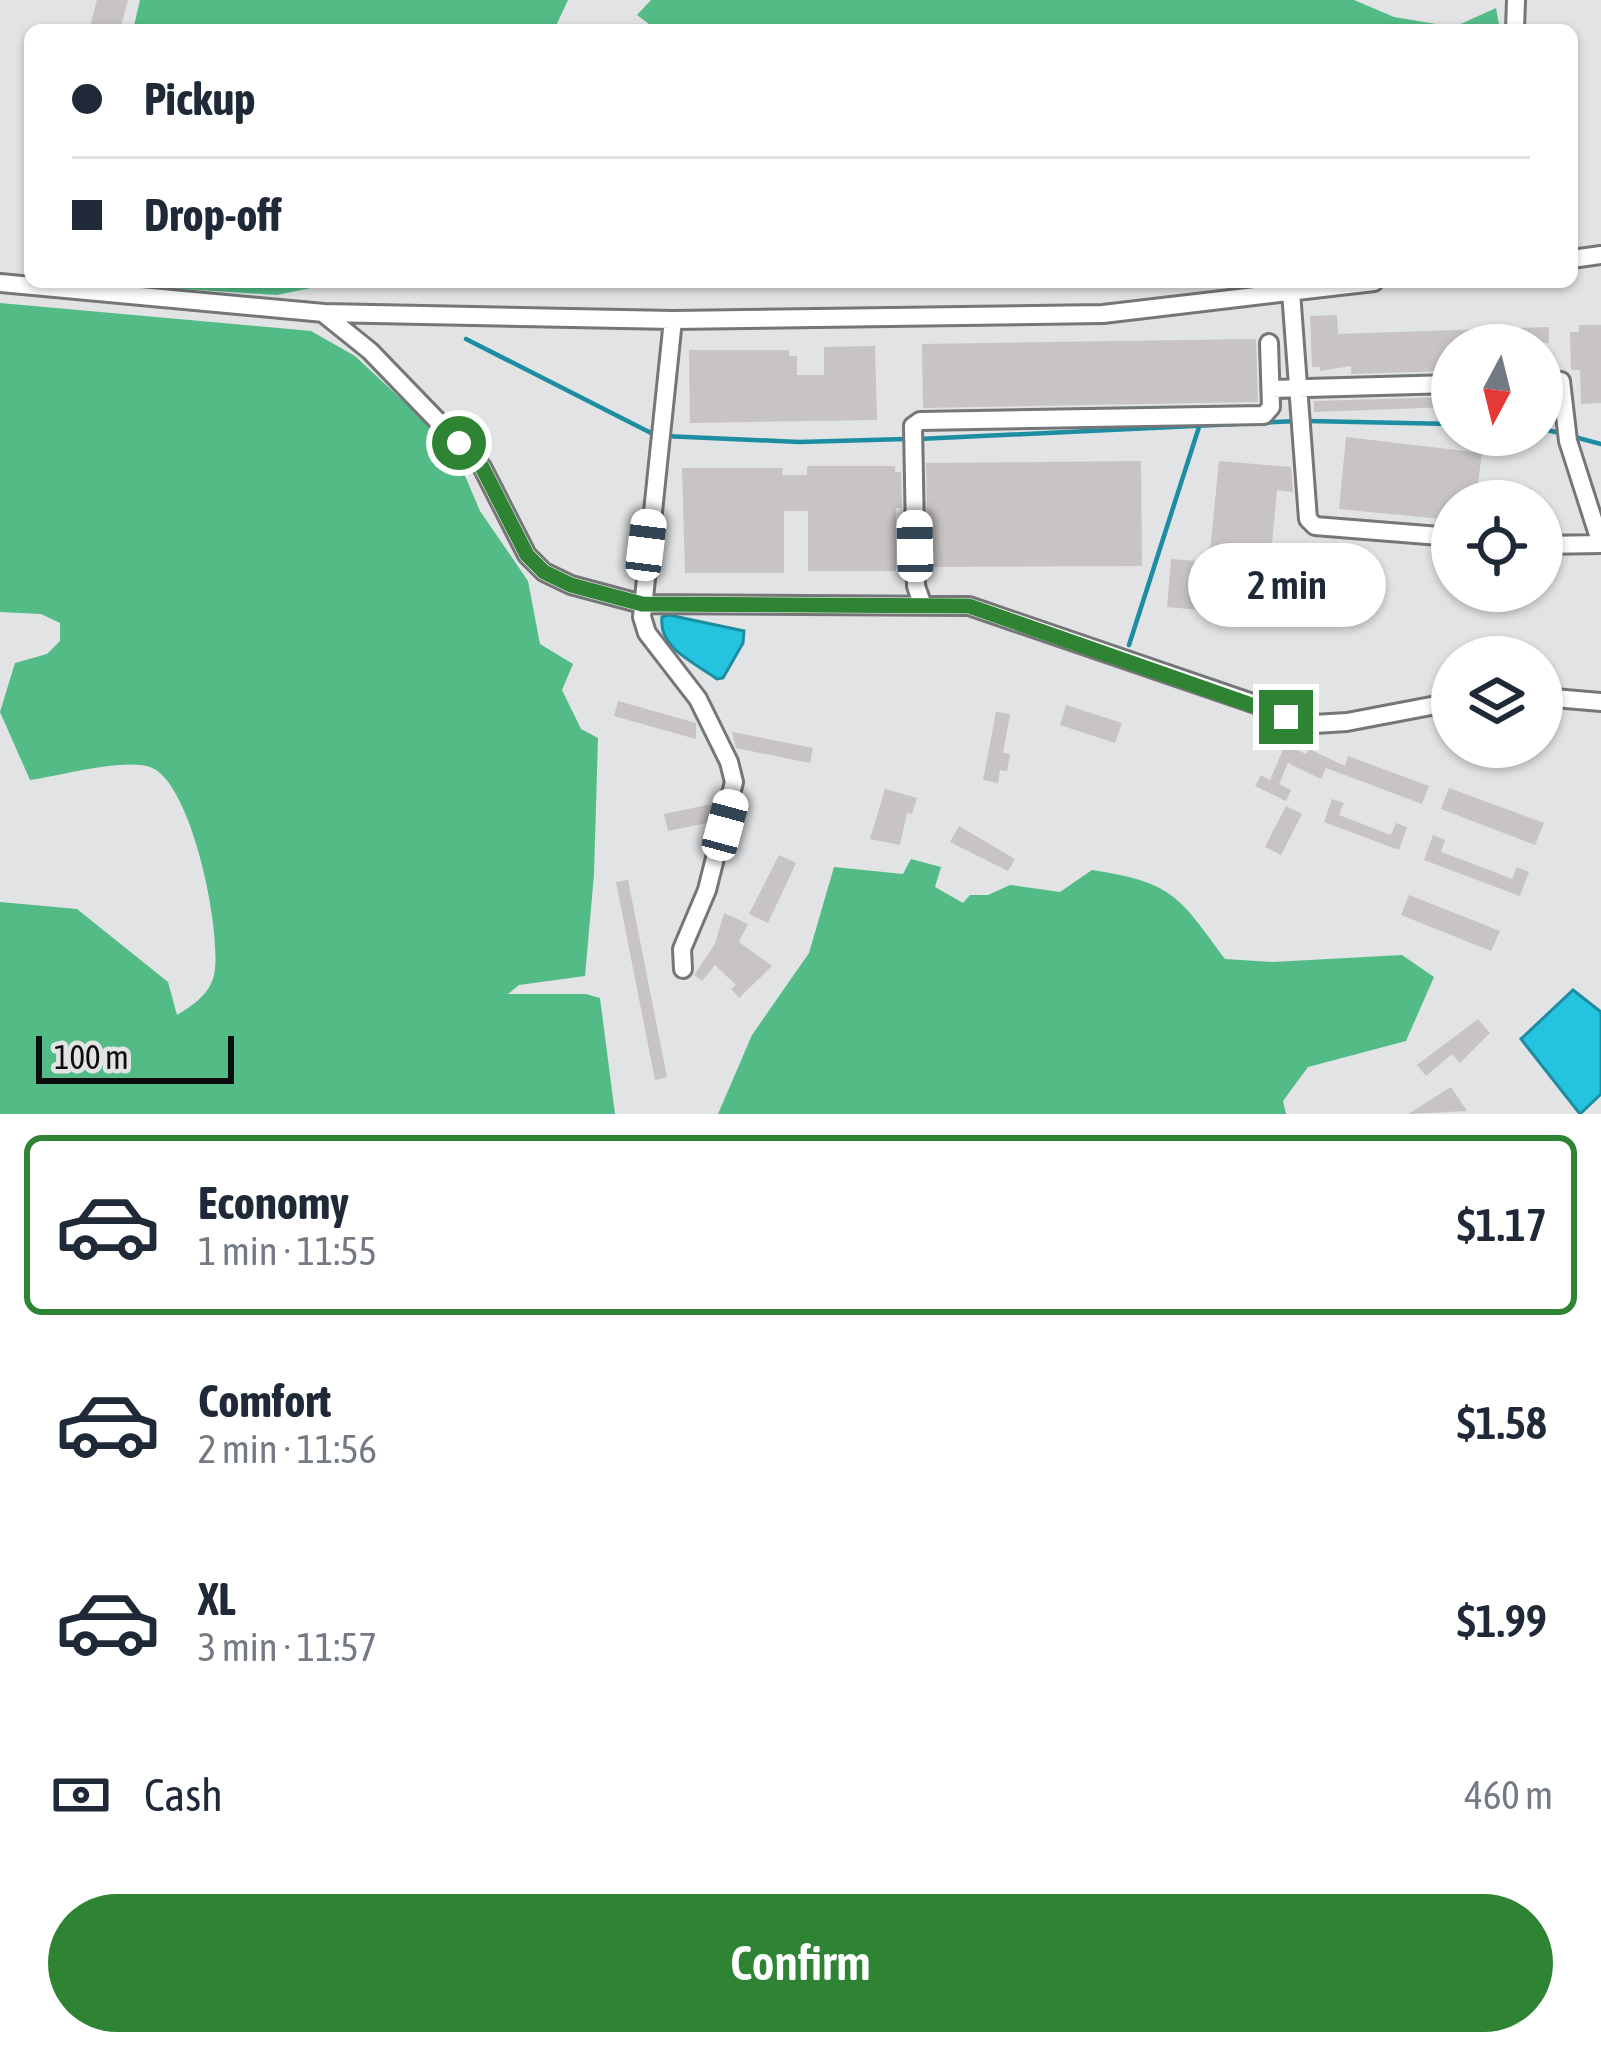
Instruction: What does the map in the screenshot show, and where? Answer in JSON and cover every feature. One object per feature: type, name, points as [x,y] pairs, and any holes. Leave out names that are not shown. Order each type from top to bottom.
[{"type":"street","points":[[52,288],[323,314],[673,320],[1103,314],[1324,288]]},
{"type":"street","points":[[1291,292],[1308,519],[1316,526],[1431,535]]},
{"type":"street","points":[[323,314],[370,351],[482,467],[511,529],[544,572],[571,585],[642,604],[969,606],[1314,724],[1431,706]]},
{"type":"street","points":[[673,320],[642,604],[647,633],[698,699],[734,782],[707,890],[682,949],[683,969]]},
{"type":"street","points":[[922,603],[916,586],[913,426],[920,422],[1264,415],[1271,407],[1268,343]]},
{"type":"street","points":[[1271,389],[1431,384]]},
{"type":"street","points":[[1563,399],[1567,436],[1601,544],[1563,544]]},
{"type":"street","points":[[1563,699],[1601,702]]},
{"type":"green space","points":[[140,0],[568,0],[557,24],[134,24]]},
{"type":"green space","points":[[651,0],[1354,0],[1394,17],[1436,24],[649,24],[637,15]]},
{"type":"green space","points":[[1496,8],[1499,24],[1461,24]]},
{"type":"green space","points":[[169,288],[310,288],[277,295]]},
{"type":"green space","points":[[0,303],[311,331],[355,356],[429,425],[460,464],[480,511],[528,581],[540,644],[573,664],[562,690],[581,729],[598,738],[585,976],[519,985],[508,994],[600,998],[615,1114],[0,1114],[0,902],[77,909],[168,982],[177,1015],[209,988],[216,955],[201,861],[179,800],[165,778],[150,767],[124,765],[30,780],[0,712],[15,663],[47,654],[60,641],[60,623],[41,614],[0,612]]},
{"type":"green space","points":[[911,859],[941,867],[935,887],[963,903],[970,895],[988,895],[1010,885],[1060,892],[1092,870],[1140,880],[1171,895],[1225,959],[1272,962],[1402,955],[1434,977],[1406,1041],[1308,1067],[1283,1101],[1286,1114],[718,1114],[752,1035],[809,953],[834,867],[903,874]]},
{"type":"water","points":[[662,617],[744,631],[743,643],[723,678],[717,679],[672,646],[662,628]]},
{"type":"water","points":[[1573,990],[1601,1012],[1601,1094],[1580,1114],[1521,1039]]},
{"type":"building","points":[[97,0],[128,0],[122,24],[91,24]]},
{"type":"building","points":[[1337,315],[1338,334],[1431,331],[1431,372],[1351,374],[1351,366],[1320,371],[1312,367],[1310,316]]},
{"type":"building","points":[[1579,325],[1601,325],[1601,403],[1581,404],[1580,370],[1571,370],[1570,332],[1579,332]]},
{"type":"building","points":[[1256,339],[1258,402],[923,408],[922,344]]},
{"type":"building","points":[[875,346],[877,420],[690,423],[689,350],[789,350],[789,356],[797,356],[797,375],[824,375],[824,347]]},
{"type":"building","points":[[1431,398],[1431,408],[1314,412],[1314,401]]},
{"type":"building","points":[[1346,437],[1431,447],[1431,456],[1482,456],[1478,480],[1431,480],[1431,518],[1339,509]]},
{"type":"building","points":[[1141,461],[1142,566],[928,567],[926,463]]},
{"type":"building","points":[[1219,461],[1291,467],[1293,492],[1277,490],[1271,554],[1229,551],[1224,612],[1167,607],[1171,559],[1209,562]]},
{"type":"building","points":[[807,466],[895,466],[895,472],[901,472],[896,571],[808,571],[808,511],[784,511],[784,573],[685,573],[682,468],[783,468],[782,475],[807,475]]},
{"type":"building","points":[[618,701],[696,723],[696,739],[614,716]]},
{"type":"building","points":[[1066,705],[1122,723],[1115,743],[1060,725]]},
{"type":"building","points":[[996,712],[1010,714],[1003,753],[1010,754],[1007,771],[1000,770],[998,783],[983,780]]},
{"type":"building","points":[[732,732],[813,748],[810,763],[736,748]]},
{"type":"building","points":[[1285,745],[1306,754],[1309,749],[1345,766],[1348,756],[1429,786],[1422,804],[1326,768],[1321,779],[1288,763],[1279,784],[1291,790],[1286,801],[1255,786],[1261,775],[1270,780]]},
{"type":"building","points":[[1449,788],[1544,823],[1535,845],[1441,809]]},
{"type":"building","points":[[885,789],[917,798],[912,814],[907,813],[900,845],[870,839]]},
{"type":"building","points":[[1332,799],[1344,803],[1339,815],[1391,835],[1396,823],[1407,827],[1399,850],[1324,822]]},
{"type":"building","points":[[712,804],[711,822],[668,831],[664,814]]},
{"type":"building","points":[[1286,806],[1302,814],[1281,855],[1265,847]]},
{"type":"building","points":[[959,826],[1015,859],[1008,871],[950,842]]},
{"type":"building","points":[[1433,835],[1445,840],[1441,852],[1512,879],[1517,867],[1529,872],[1520,896],[1424,860]]},
{"type":"building","points":[[779,855],[796,863],[768,923],[749,914]]},
{"type":"building","points":[[628,880],[667,1077],[655,1080],[616,882]]},
{"type":"building","points":[[1409,895],[1500,931],[1491,951],[1401,915]]},
{"type":"building","points":[[724,913],[748,924],[739,942],[772,966],[739,998],[731,989],[736,985],[715,965],[702,981],[694,975],[715,944]]},
{"type":"building","points":[[1478,1019],[1490,1033],[1460,1063],[1452,1054],[1426,1076],[1417,1065]]},
{"type":"building","points":[[1451,1087],[1467,1111],[1408,1114]]},
{"type":"waterway","points":[[466,339],[653,434]]},
{"type":"waterway","points":[[919,439],[1297,421]]},
{"type":"waterway","points":[[1308,421],[1431,424]]},
{"type":"waterway","points":[[1129,645],[1199,427]]},
{"type":"waterway","points":[[664,436],[799,442],[906,439]]},
{"type":"waterway","points":[[1571,436],[1601,444]]},
{"type":"route","points":[[459,443],[482,467],[527,555],[544,572],[571,585],[642,604],[782,607],[942,602],[969,606],[1286,717]]}]
